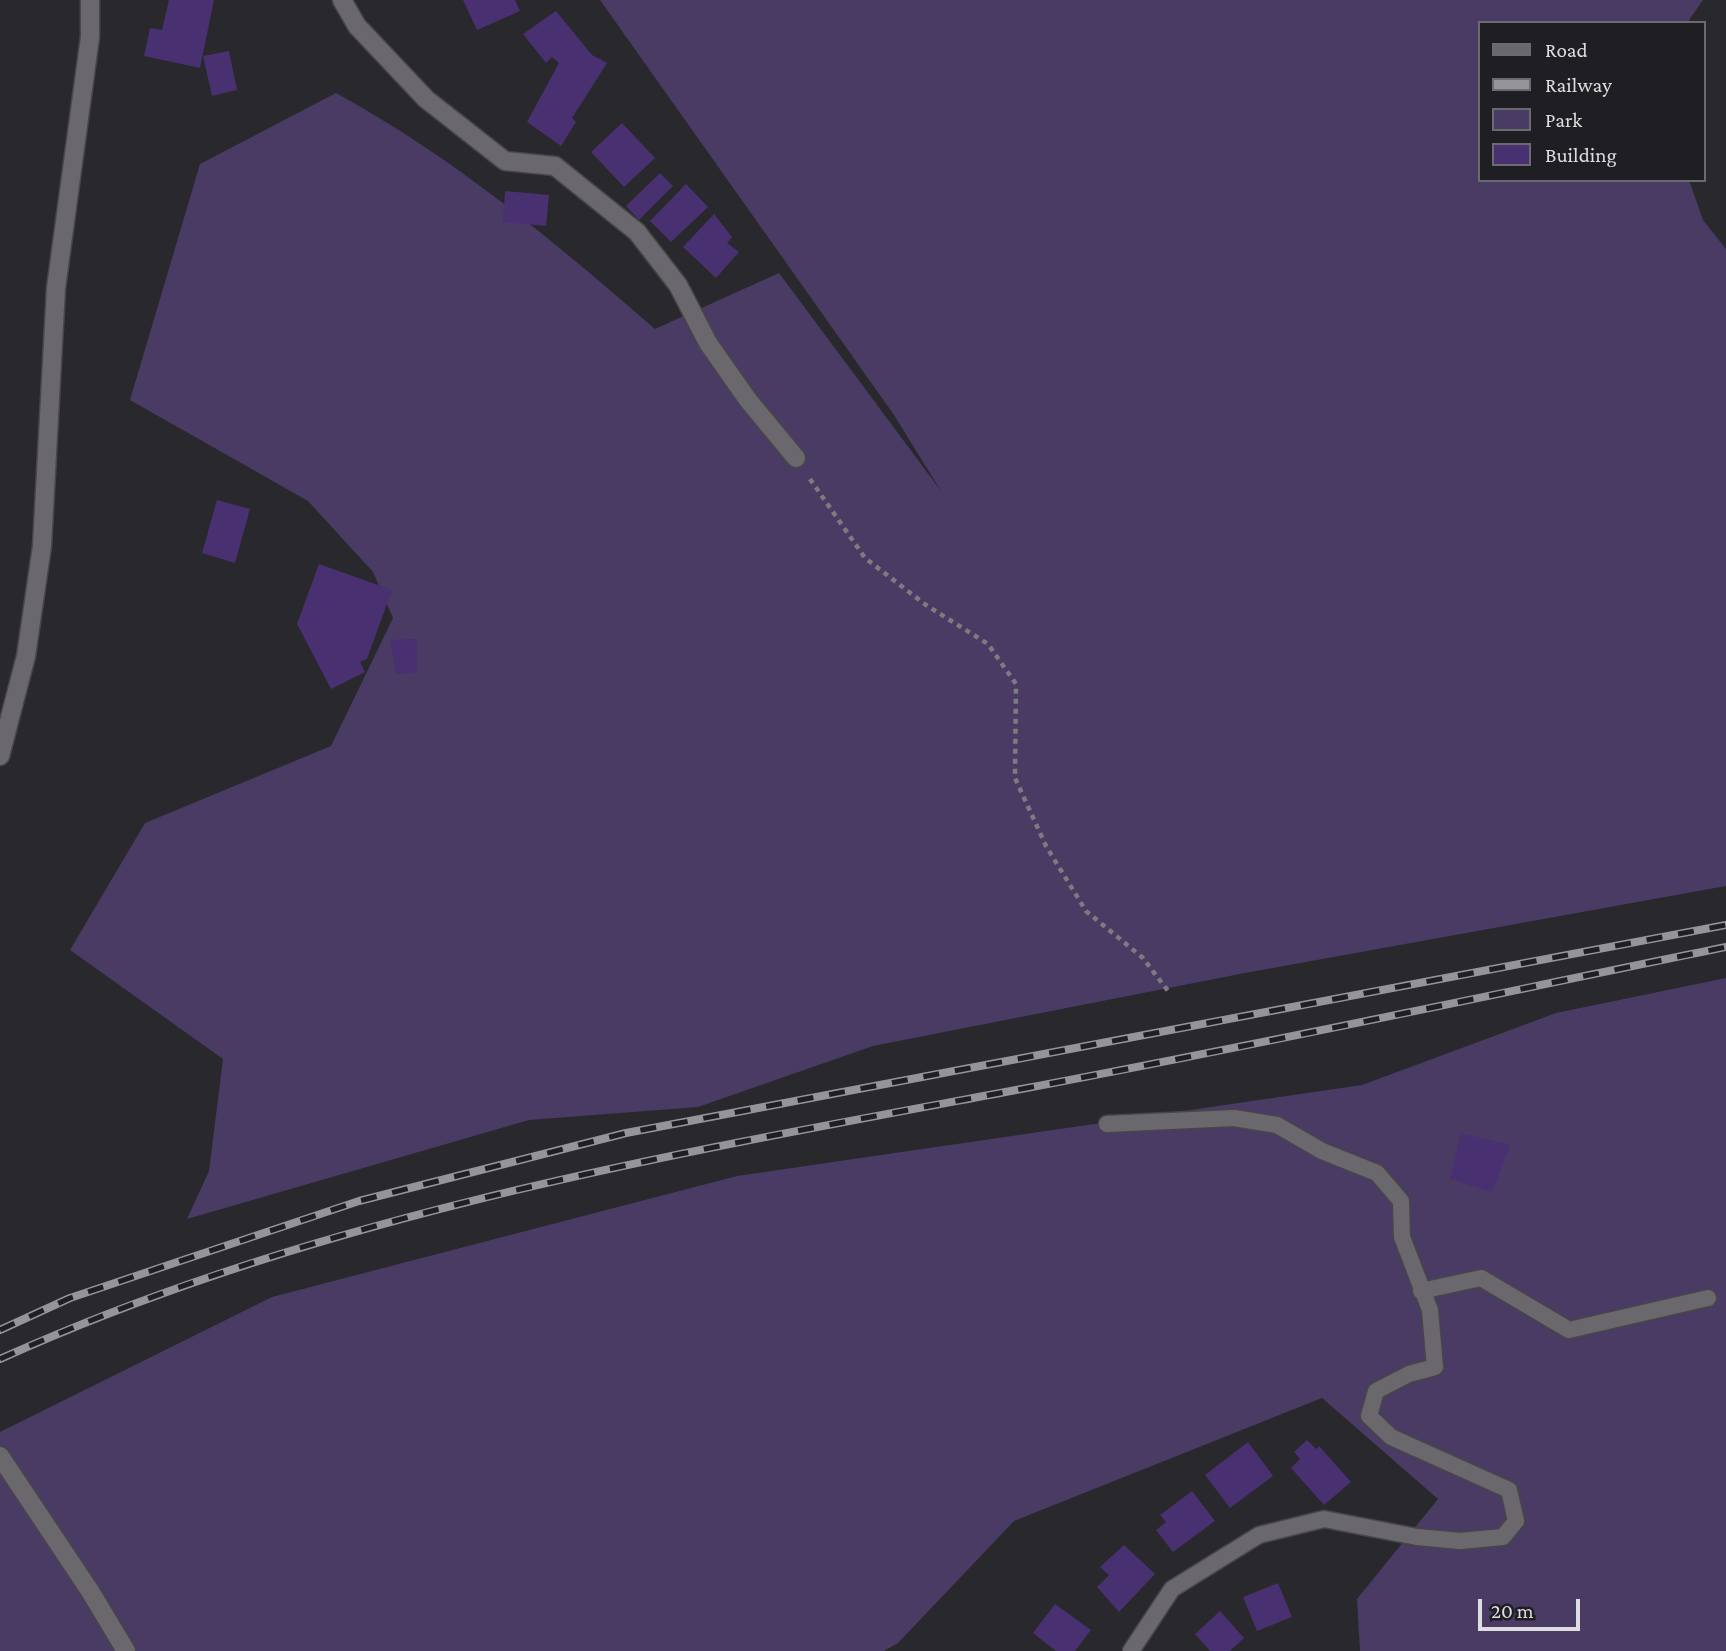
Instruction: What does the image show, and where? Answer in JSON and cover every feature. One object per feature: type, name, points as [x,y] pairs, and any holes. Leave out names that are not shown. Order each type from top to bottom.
[{"type":"street","points":[[0,756],[26,656],[42,546],[56,288],[90,37],[90,0]]},
{"type":"street","points":[[342,0],[357,26],[408,81],[465,130],[505,161],[555,166],[637,232],[678,285],[708,343],[748,400],[796,458]]},
{"type":"street","points":[[0,1456],[90,1591],[126,1651]]},
{"type":"lane","points":[[1107,1124],[1234,1118],[1277,1125],[1322,1151],[1377,1173],[1401,1201],[1402,1237],[1430,1310],[1435,1367],[1409,1374],[1376,1391],[1370,1416],[1391,1437],[1509,1490],[1516,1521],[1503,1537],[1460,1541],[1417,1537],[1324,1519],[1259,1535],[1172,1589],[1131,1651]]},
{"type":"lane","points":[[1421,1291],[1481,1278],[1569,1330],[1709,1298]]},
{"type":"path","points":[[796,458],[865,558],[926,605],[988,644],[1016,684],[1015,778],[1046,846],[1086,911],[1143,958],[1168,991]]},
{"type":"green space","points":[[600,0],[1703,0],[1688,21],[1478,21],[1478,182],[1690,182],[1703,220],[1726,249],[1726,886],[1245,973],[873,1046],[698,1107],[529,1120],[187,1219],[209,1171],[223,1059],[70,950],[145,823],[331,746],[393,618],[373,572],[308,501],[130,400],[200,164],[336,93],[421,144],[502,202],[655,329],[779,273],[941,491],[894,415]]},
{"type":"green space","points":[[1726,978],[1726,1651],[1360,1651],[1357,1599],[1438,1499],[1322,1398],[1014,1521],[898,1643],[884,1651],[0,1651],[0,1432],[272,1297],[737,1176],[1362,1085],[1556,1013]]},
{"type":"building","points":[[169,0],[214,0],[200,68],[144,56],[150,28],[162,30]]},
{"type":"building","points":[[463,0],[515,0],[520,11],[477,30]]},
{"type":"building","points":[[556,11],[592,55],[607,63],[572,118],[576,122],[561,146],[527,122],[559,63],[552,57],[546,63],[523,34]]},
{"type":"building","points":[[229,51],[237,90],[212,96],[203,56]]},
{"type":"building","points":[[622,123],[655,158],[624,187],[591,152]]},
{"type":"building","points":[[660,173],[673,186],[639,220],[626,206]]},
{"type":"building","points":[[686,184],[708,207],[671,242],[650,221]]},
{"type":"building","points":[[505,191],[549,195],[546,226],[503,222]]},
{"type":"building","points":[[714,214],[732,237],[727,243],[739,252],[716,278],[683,247]]},
{"type":"building","points":[[217,500],[250,509],[235,563],[202,553]]},
{"type":"building","points":[[319,564],[392,590],[367,659],[360,662],[365,672],[331,689],[297,624]]},
{"type":"building","points":[[417,639],[417,673],[396,674],[390,640]]},
{"type":"building","points":[[1461,1133],[1510,1145],[1492,1192],[1450,1179]]},
{"type":"building","points":[[1307,1440],[1316,1449],[1319,1446],[1351,1482],[1324,1505],[1291,1468],[1300,1459],[1294,1452]]},
{"type":"building","points":[[1248,1442],[1273,1476],[1230,1508],[1205,1475]]},
{"type":"building","points":[[1192,1491],[1215,1521],[1173,1552],[1156,1530],[1166,1522],[1160,1515]]},
{"type":"building","points":[[1124,1545],[1155,1574],[1119,1612],[1097,1587],[1109,1575],[1100,1567]]},
{"type":"building","points":[[1278,1583],[1292,1617],[1257,1631],[1243,1597]]},
{"type":"building","points":[[1055,1604],[1091,1630],[1075,1651],[1056,1651],[1033,1633]]},
{"type":"building","points":[[1220,1611],[1244,1638],[1230,1651],[1210,1651],[1195,1634]]},
{"type":"railway","points":[[0,1330],[70,1298],[359,1201],[626,1133],[1726,925]]},
{"type":"railway","points":[[0,1359],[122,1308],[246,1265],[372,1227],[499,1194],[757,1139],[1194,1056],[1726,947]]}]
